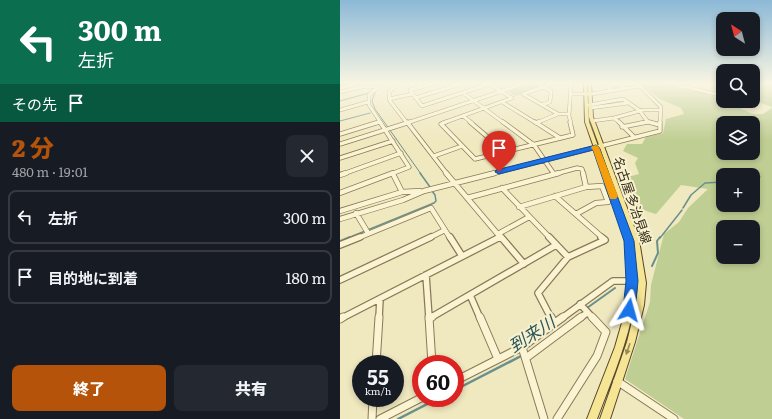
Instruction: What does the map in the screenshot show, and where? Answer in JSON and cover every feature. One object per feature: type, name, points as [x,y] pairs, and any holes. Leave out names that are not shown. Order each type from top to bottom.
[{"type":"main road","name":"名古屋多治見線","points":[[587,103],[586,118],[636,240],[642,283],[640,305],[631,342],[605,419]]},
{"type":"main road","name":"名古屋多治見線","points":[[589,103],[592,121],[599,147],[627,233],[632,262],[631,300],[625,326],[592,419]]},
{"type":"street","points":[[340,110],[366,103]]},
{"type":"street","points":[[340,193],[410,167],[368,103]]},
{"type":"street","points":[[392,103],[454,183],[524,264]]},
{"type":"street","points":[[419,103],[422,106],[433,103]]},
{"type":"street","points":[[340,144],[408,123],[466,103]]},
{"type":"street","points":[[477,103],[534,145],[554,174]]},
{"type":"street","points":[[500,103],[442,124],[475,159],[573,135],[569,114],[570,103]]},
{"type":"street","points":[[503,103],[560,138]]},
{"type":"street","points":[[538,103],[558,114]]},
{"type":"street","points":[[542,105],[549,103]]},
{"type":"street","points":[[590,106],[623,103]]},
{"type":"street","points":[[629,103],[639,110],[648,122]]},
{"type":"street","points":[[340,211],[402,192],[428,189],[454,183],[660,131],[661,107],[657,103]]},
{"type":"street","points":[[592,121],[614,118],[650,108],[661,110]]},
{"type":"street","points":[[536,123],[558,114],[569,114]]},
{"type":"street","points":[[463,116],[504,151]]},
{"type":"street","points":[[614,118],[634,138]]},
{"type":"street","points":[[340,134],[380,122]]},
{"type":"street","points":[[622,127],[648,122],[660,125]]},
{"type":"street","points":[[340,158],[393,141]]},
{"type":"street","points":[[434,156],[462,146]]},
{"type":"street","points":[[340,175],[401,153]]},
{"type":"street","points":[[467,198],[580,168],[582,169],[586,187]]},
{"type":"street","points":[[393,174],[402,192]]},
{"type":"street","points":[[519,207],[586,187],[602,186],[608,202],[596,203],[576,214]]},
{"type":"street","points":[[502,188],[568,257]]},
{"type":"street","points":[[340,219],[403,200],[428,189]]},
{"type":"street","points":[[554,324],[538,293],[568,257],[605,240],[555,196]]},
{"type":"street","points":[[340,245],[367,232],[430,208],[462,256]]},
{"type":"street","points":[[356,213],[367,232]]},
{"type":"street","points":[[340,320],[462,256],[529,217]]},
{"type":"street","points":[[340,280],[445,230]]},
{"type":"street","points":[[429,319],[556,246]]},
{"type":"street","points":[[426,275],[431,355]]},
{"type":"street","points":[[464,376],[498,359],[524,353],[584,309],[613,281],[632,281],[642,283]]},
{"type":"street","points":[[470,295],[498,359]]},
{"type":"street","points":[[377,355],[380,299]]},
{"type":"street","points":[[524,353],[554,324],[584,309]]},
{"type":"street","points":[[557,419],[597,356],[606,332],[584,309]]},
{"type":"street","points":[[524,353],[544,419]]},
{"type":"street","points":[[617,381],[674,419]]},
{"type":"street","points":[[380,419],[412,403]]},
{"type":"street","points":[[372,419],[373,407]]},
{"type":"green space","points":[[668,103],[716,103],[716,108],[740,108],[753,114],[763,114],[772,108],[772,419],[684,419],[625,379],[650,302],[651,285],[664,234],[679,222],[688,208],[708,189],[681,185],[656,214],[641,209],[628,198],[617,180],[639,174],[635,163],[638,158],[623,151],[627,144],[642,144],[646,137],[663,133],[666,119],[684,114],[681,108]]},
{"type":"green space","points":[[760,103],[760,103],[772,103],[772,107]]},
{"type":"waterway","points":[[373,103],[375,109],[421,174]]},
{"type":"waterway","points":[[340,121],[370,113]]},
{"type":"waterway","points":[[420,173],[430,187]]},
{"type":"waterway","points":[[683,208],[691,195],[705,183],[716,182]]},
{"type":"waterway","points":[[348,238],[434,203],[436,201],[435,195],[432,191]]},
{"type":"waterway","points":[[660,238],[682,210]]},
{"type":"waterway","points":[[340,241],[350,237]]},
{"type":"waterway","points":[[652,266],[658,253],[657,241],[660,237]]},
{"type":"waterway","name":"到来川","points":[[587,308],[615,288]]},
{"type":"waterway","name":"到来川","points":[[464,385],[523,355]]},
{"type":"waterway","name":"到来川","points":[[398,419],[421,407]]},
{"type":"slow traffic","points":[[594,148],[596,147],[613,196]]},
{"type":"route","points":[[499,172],[596,147],[629,241],[632,262],[632,281],[629,310]]}]
